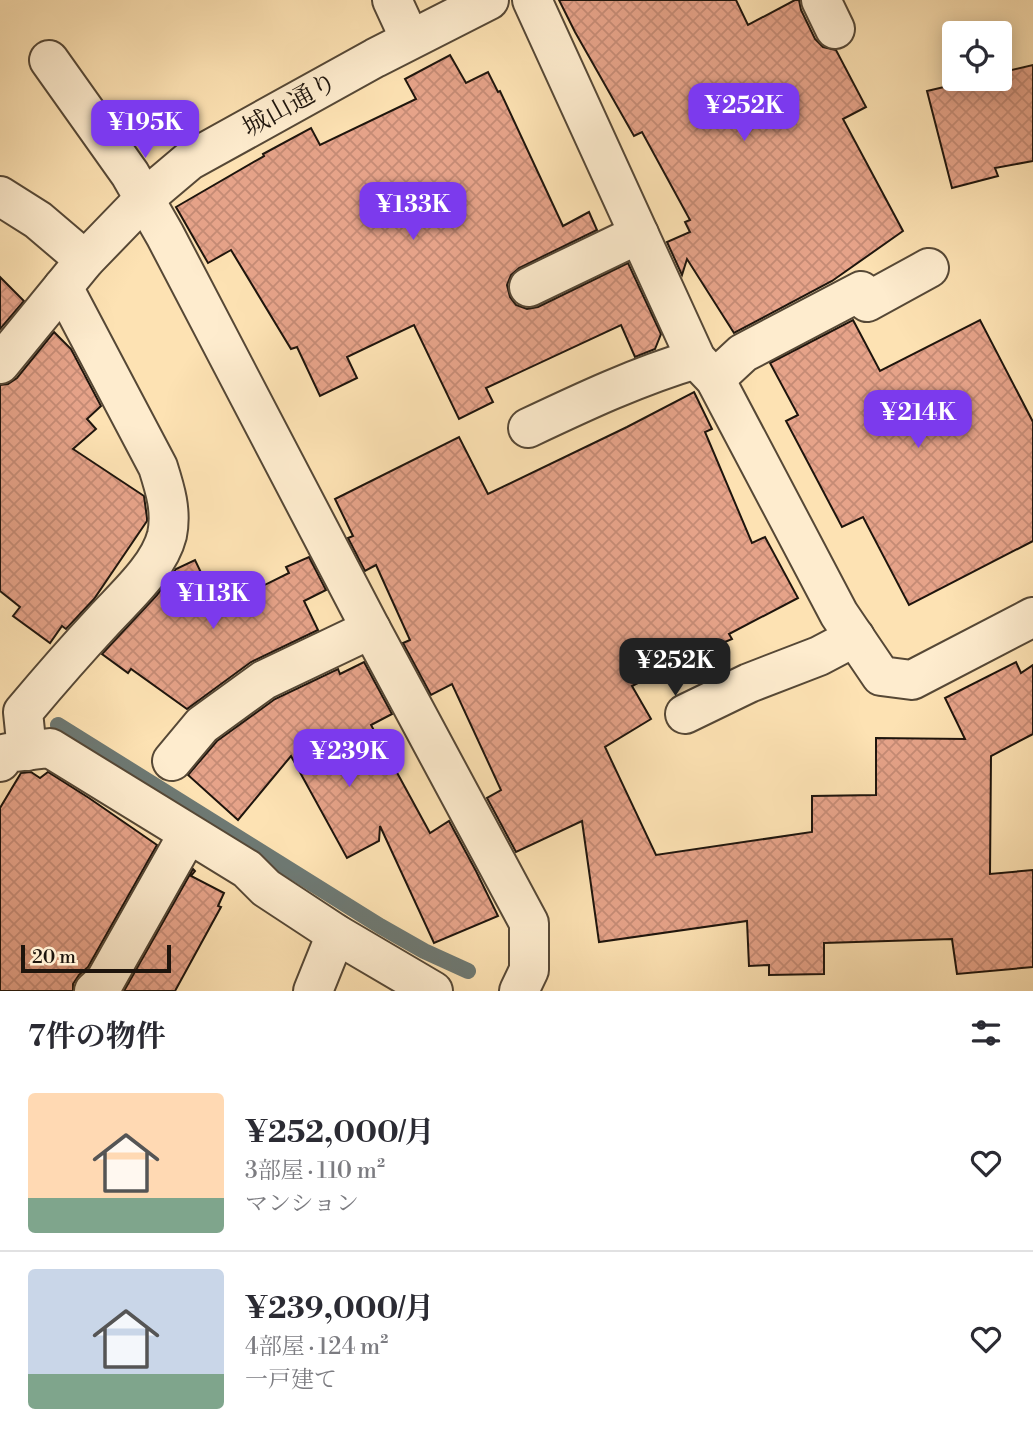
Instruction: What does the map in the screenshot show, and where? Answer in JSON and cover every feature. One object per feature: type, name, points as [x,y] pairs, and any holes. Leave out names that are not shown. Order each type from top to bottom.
[{"type":"street","points":[[392,0],[410,39]]},
{"type":"street","name":"城山通り","points":[[0,364],[74,274],[144,199],[190,162],[410,39],[489,0]]},
{"type":"street","points":[[532,0],[639,234],[706,369],[839,614],[881,676],[912,680],[1033,617]]},
{"type":"street","points":[[49,60],[130,174],[165,235],[347,580],[370,629],[529,923],[529,970],[519,991]]},
{"type":"street","points":[[0,196],[38,220],[74,274],[158,467],[170,516],[166,537],[153,563],[132,592],[23,712],[13,757],[50,748],[247,869],[266,888],[336,934],[433,991]]},
{"type":"street","points":[[529,287],[639,234]]},
{"type":"street","points":[[528,428],[665,368],[706,369],[743,353],[861,291],[867,302],[929,268]]},
{"type":"street","points":[[172,761],[202,725],[264,680],[370,629]]},
{"type":"street","points":[[685,714],[749,684],[819,656],[855,637]]},
{"type":"street","points":[[94,991],[105,981],[188,834]]},
{"type":"street","points":[[313,991],[336,934]]},
{"type":"building","points":[[559,0],[736,0],[748,25],[799,0],[815,39],[823,47],[836,50],[866,107],[843,119],[903,231],[832,281],[734,333],[687,259],[682,275],[667,242],[690,232],[685,222],[690,220],[642,132],[634,136]]},
{"type":"building","points":[[450,55],[466,83],[488,72],[498,92],[500,91],[563,226],[589,212],[597,230],[519,268],[511,275],[507,285],[510,297],[516,305],[527,309],[538,307],[628,263],[661,334],[655,349],[635,357],[621,325],[486,388],[493,402],[459,419],[414,325],[347,357],[357,378],[320,396],[297,347],[291,349],[231,250],[208,263],[176,207],[311,128],[320,145],[416,99],[405,79]]},
{"type":"building","points":[[1033,65],[1033,161],[995,168],[998,176],[952,188],[927,91],[942,87],[942,91],[1012,91],[1012,70]]},
{"type":"building","points":[[0,277],[24,301],[0,329]]},
{"type":"building","points":[[853,320],[880,371],[980,320],[1033,422],[1033,541],[909,605],[863,517],[842,527],[786,421],[798,415],[770,363]]},
{"type":"building","points":[[54,332],[71,349],[101,406],[87,419],[96,429],[73,449],[144,496],[147,521],[94,599],[66,629],[62,626],[50,643],[13,616],[20,607],[0,591],[0,385],[8,384],[17,378]]},
{"type":"building","points":[[694,392],[712,429],[705,432],[752,543],[765,537],[798,598],[729,634],[732,639],[643,677],[644,680],[632,686],[651,719],[605,747],[656,855],[812,832],[812,796],[876,795],[876,738],[965,739],[945,698],[1016,662],[1021,673],[1033,665],[1033,734],[991,756],[990,874],[1033,870],[1033,967],[957,974],[952,939],[824,943],[824,974],[769,975],[769,965],[749,966],[747,921],[599,942],[582,821],[516,852],[487,798],[501,790],[452,684],[431,695],[403,643],[410,640],[376,565],[365,571],[348,538],[353,536],[335,499],[459,437],[488,494]]},
{"type":"building","points":[[309,557],[326,590],[304,601],[318,630],[251,662],[187,709],[131,669],[128,673],[102,654],[157,595],[176,569],[195,560],[218,608],[289,573],[286,567]]},
{"type":"building","points":[[364,662],[392,714],[371,725],[430,833],[449,821],[498,916],[434,943],[380,826],[379,841],[347,858],[291,756],[238,820],[188,775],[217,741],[275,699],[338,669],[340,674]]},
{"type":"building","points":[[31,772],[40,778],[48,772],[157,845],[88,967],[73,984],[73,991],[0,991],[0,808],[21,773]]},
{"type":"building","points":[[193,869],[195,871],[191,876],[224,893],[218,906],[221,907],[175,991],[124,991]]},
{"type":"waterway","points":[[58,725],[380,926],[424,951],[468,971]]}]
